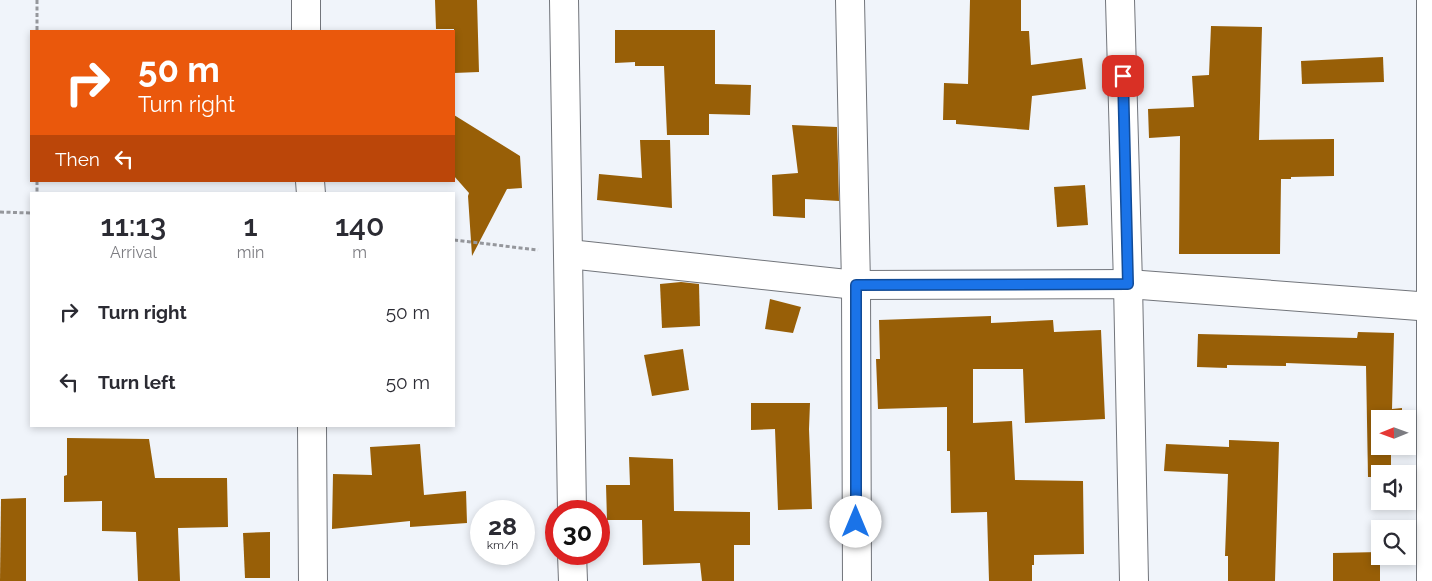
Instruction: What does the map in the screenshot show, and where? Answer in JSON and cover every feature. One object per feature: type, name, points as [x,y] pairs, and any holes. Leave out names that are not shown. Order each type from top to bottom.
[{"type":"street","points":[[306,0],[306,30]]},
{"type":"street","points":[[564,0],[572,500]]},
{"type":"street","points":[[850,0],[856,285],[857,581]]},
{"type":"street","points":[[1120,0],[1134,581]]},
{"type":"street","points":[[1431,0],[1431,581]]},
{"type":"street","points":[[569,254],[856,285],[1128,284],[1431,307]]},
{"type":"street","points":[[312,427],[313,581]]},
{"type":"street","points":[[572,565],[573,581]]},
{"type":"path","points":[[37,0],[37,30]]},
{"type":"path","points":[[0,212],[30,213]]},
{"type":"path","points":[[455,240],[569,254]]},
{"type":"building","points":[[435,0],[477,0],[479,72],[455,73],[455,30],[436,29]]},
{"type":"building","points":[[970,0],[1021,0],[1021,31],[1029,31],[1031,65],[1082,58],[1086,89],[1032,96],[1029,130],[956,124],[956,120],[943,120],[944,83],[968,84]]},
{"type":"building","points":[[1211,26],[1262,27],[1259,140],[1334,139],[1334,176],[1281,179],[1280,254],[1179,254],[1180,136],[1149,138],[1148,109],[1194,107],[1192,76],[1209,75]]},
{"type":"building","points":[[615,30],[715,30],[715,84],[751,85],[750,115],[709,114],[709,135],[667,135],[664,66],[635,66],[635,62],[615,63]]},
{"type":"building","points":[[1383,57],[1384,82],[1302,84],[1301,61]]},
{"type":"building","points":[[455,116],[520,156],[522,188],[507,189],[472,256],[469,193],[455,177]]},
{"type":"building","points":[[792,125],[837,127],[839,201],[805,199],[805,218],[773,216],[772,175],[798,173]]},
{"type":"building","points":[[640,140],[670,140],[672,208],[597,200],[599,174],[642,178]]},
{"type":"building","points":[[1085,185],[1088,225],[1057,227],[1054,187]]},
{"type":"building","points":[[681,282],[699,284],[700,326],[662,328],[660,284]]},
{"type":"building","points":[[770,299],[801,307],[793,333],[765,329]]},
{"type":"building","points":[[991,316],[991,323],[1053,320],[1054,332],[1101,330],[1105,419],[1025,423],[1023,369],[973,369],[973,423],[1012,421],[1015,480],[1083,481],[1084,554],[1034,555],[1032,581],[989,581],[987,512],[951,513],[950,451],[947,451],[947,407],[878,409],[876,359],[880,359],[879,320]]},
{"type":"building","points":[[1358,332],[1394,333],[1392,409],[1402,408],[1402,410],[1371,410],[1371,455],[1391,455],[1391,465],[1371,465],[1371,477],[1368,477],[1366,366],[1286,363],[1286,366],[1227,365],[1227,368],[1197,367],[1198,334],[1357,338]]},
{"type":"building","points":[[683,349],[689,390],[652,396],[644,355]]},
{"type":"building","points":[[751,403],[810,403],[812,509],[778,510],[775,429],[751,430]]},
{"type":"building","points":[[67,438],[149,439],[155,478],[227,478],[228,527],[178,528],[180,581],[138,581],[136,532],[102,531],[102,501],[64,502],[64,476],[67,475]]},
{"type":"building","points":[[1229,440],[1279,442],[1275,581],[1228,581],[1228,556],[1225,556],[1228,474],[1164,471],[1166,444],[1229,447]]},
{"type":"building","points":[[420,444],[424,495],[466,491],[467,523],[410,527],[410,521],[332,529],[333,474],[372,475],[370,447]]},
{"type":"building","points":[[629,457],[673,459],[674,511],[750,512],[750,545],[734,545],[734,581],[702,581],[700,563],[643,565],[642,520],[610,520],[610,500],[606,500],[606,485],[630,485]]},
{"type":"building","points":[[26,498],[26,581],[0,581],[1,499]]},
{"type":"building","points":[[270,532],[270,578],[245,578],[243,533]]},
{"type":"building","points":[[1371,552],[1371,565],[1380,565],[1380,581],[1333,581],[1333,553]]},
{"type":"route","points":[[856,522],[856,285],[1128,284],[1123,76]]}]
